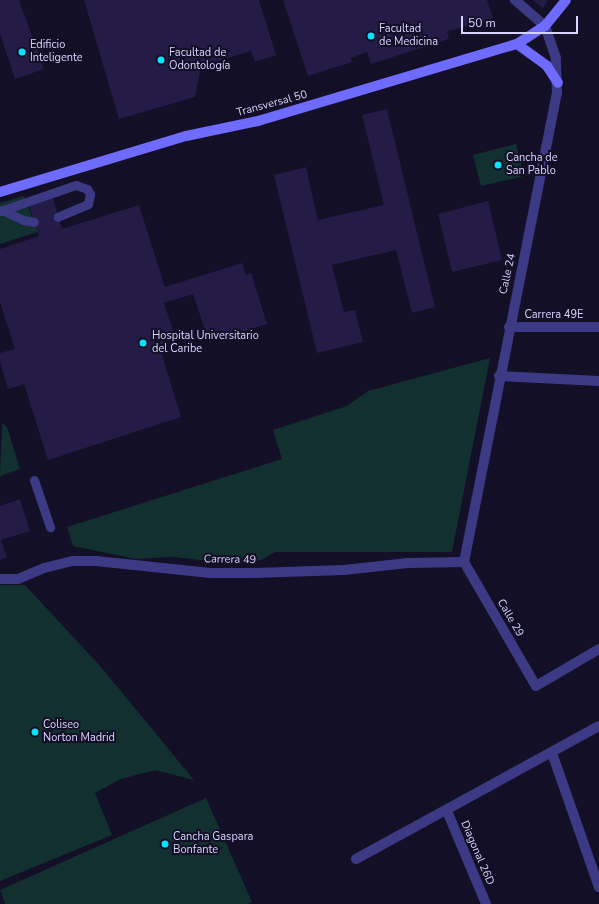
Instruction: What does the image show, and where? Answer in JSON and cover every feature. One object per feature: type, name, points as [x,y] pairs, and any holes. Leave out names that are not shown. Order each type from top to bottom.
[{"type":"street","points":[[515,0],[545,26],[566,0]]},
{"type":"street","name":"Transversal 50","points":[[0,192],[186,136],[278,116],[517,44],[545,26]]},
{"type":"street","name":"Calle 24","points":[[464,562],[499,376],[558,84],[555,54],[545,26]]},
{"type":"street","points":[[517,44],[547,66],[558,84]]},
{"type":"street","name":"Carrera 49E","points":[[509,327],[599,327]]},
{"type":"street","points":[[499,376],[599,381]]},
{"type":"street","name":"Carrera 49","points":[[0,579],[18,579],[44,568],[73,561],[96,561],[210,573],[344,570],[408,563],[464,562]]},
{"type":"street","name":"Calle 29","points":[[464,562],[536,686],[599,649]]},
{"type":"street","points":[[356,859],[599,726]]},
{"type":"street","points":[[552,753],[599,887]]},
{"type":"street","name":"Diagonal 26D","points":[[446,811],[486,904]]},
{"type":"lane","points":[[1,210],[76,185],[87,188],[90,194],[88,204],[58,217]]},
{"type":"lane","points":[[1,210],[23,220],[34,222]]},
{"type":"lane","points":[[34,480],[50,527]]},
{"type":"green space","name":"Cancha de San Pablo","points":[[516,144],[524,176],[481,186],[473,155]]},
{"type":"green space","points":[[24,196],[38,232],[0,244],[0,203]]},
{"type":"green space","points":[[490,358],[452,552],[275,552],[261,560],[236,564],[173,557],[136,559],[73,546],[67,527],[282,459],[273,430],[347,406],[368,391]]},
{"type":"green space","points":[[2,423],[7,427],[20,469],[0,476]]},
{"type":"green space","points":[[0,585],[25,585],[101,667],[194,780],[155,770],[121,779],[95,793],[112,835],[0,881]]},
{"type":"green space","name":"Cancha Gaspara Bonfante","points":[[206,798],[252,902],[247,904],[5,904],[0,890]]},
{"type":"building","name":"Edificio Inteligente","points":[[0,0],[19,0],[44,69],[15,79],[0,34]]},
{"type":"building","name":"Facultad de Odontología","points":[[84,0],[259,0],[276,55],[255,62],[251,51],[201,66],[195,97],[119,119]]},
{"type":"building","name":"Facultad de Medicina","points":[[283,0],[487,0],[493,18],[447,32],[449,39],[371,64],[367,52],[351,58],[352,62],[308,76]]},
{"type":"building","points":[[533,0],[548,0],[543,8]]},
{"type":"building","points":[[387,109],[435,307],[412,313],[396,250],[332,265],[344,312],[355,310],[363,342],[317,353],[274,175],[306,167],[318,220],[384,205],[362,115]]},
{"type":"building","points":[[53,198],[62,229],[139,205],[165,287],[242,263],[246,275],[251,273],[267,324],[209,342],[193,294],[164,303],[176,339],[159,345],[181,417],[48,460],[24,384],[8,389],[0,362],[0,353],[15,349],[0,302],[0,249],[39,236],[29,206]]},
{"type":"building","points":[[488,201],[502,260],[452,272],[438,214]]},
{"type":"building","points":[[20,499],[30,531],[1,540],[7,557],[0,560],[0,506]]},
{"type":"place","name":"Facultad de Medicina","points":[[371,36]]},
{"type":"place","name":"Edificio Inteligente","points":[[22,52]]},
{"type":"place","name":"Facultad de Odontología","points":[[161,60]]},
{"type":"place","name":"Cancha de San Pablo","points":[[498,165]]},
{"type":"place","name":"Hospital Universitario del Caribe","points":[[143,343]]},
{"type":"place","name":"Coliseo Norton Madrid","points":[[35,732]]},
{"type":"place","name":"Cancha Gaspara Bonfante","points":[[165,844]]}]
